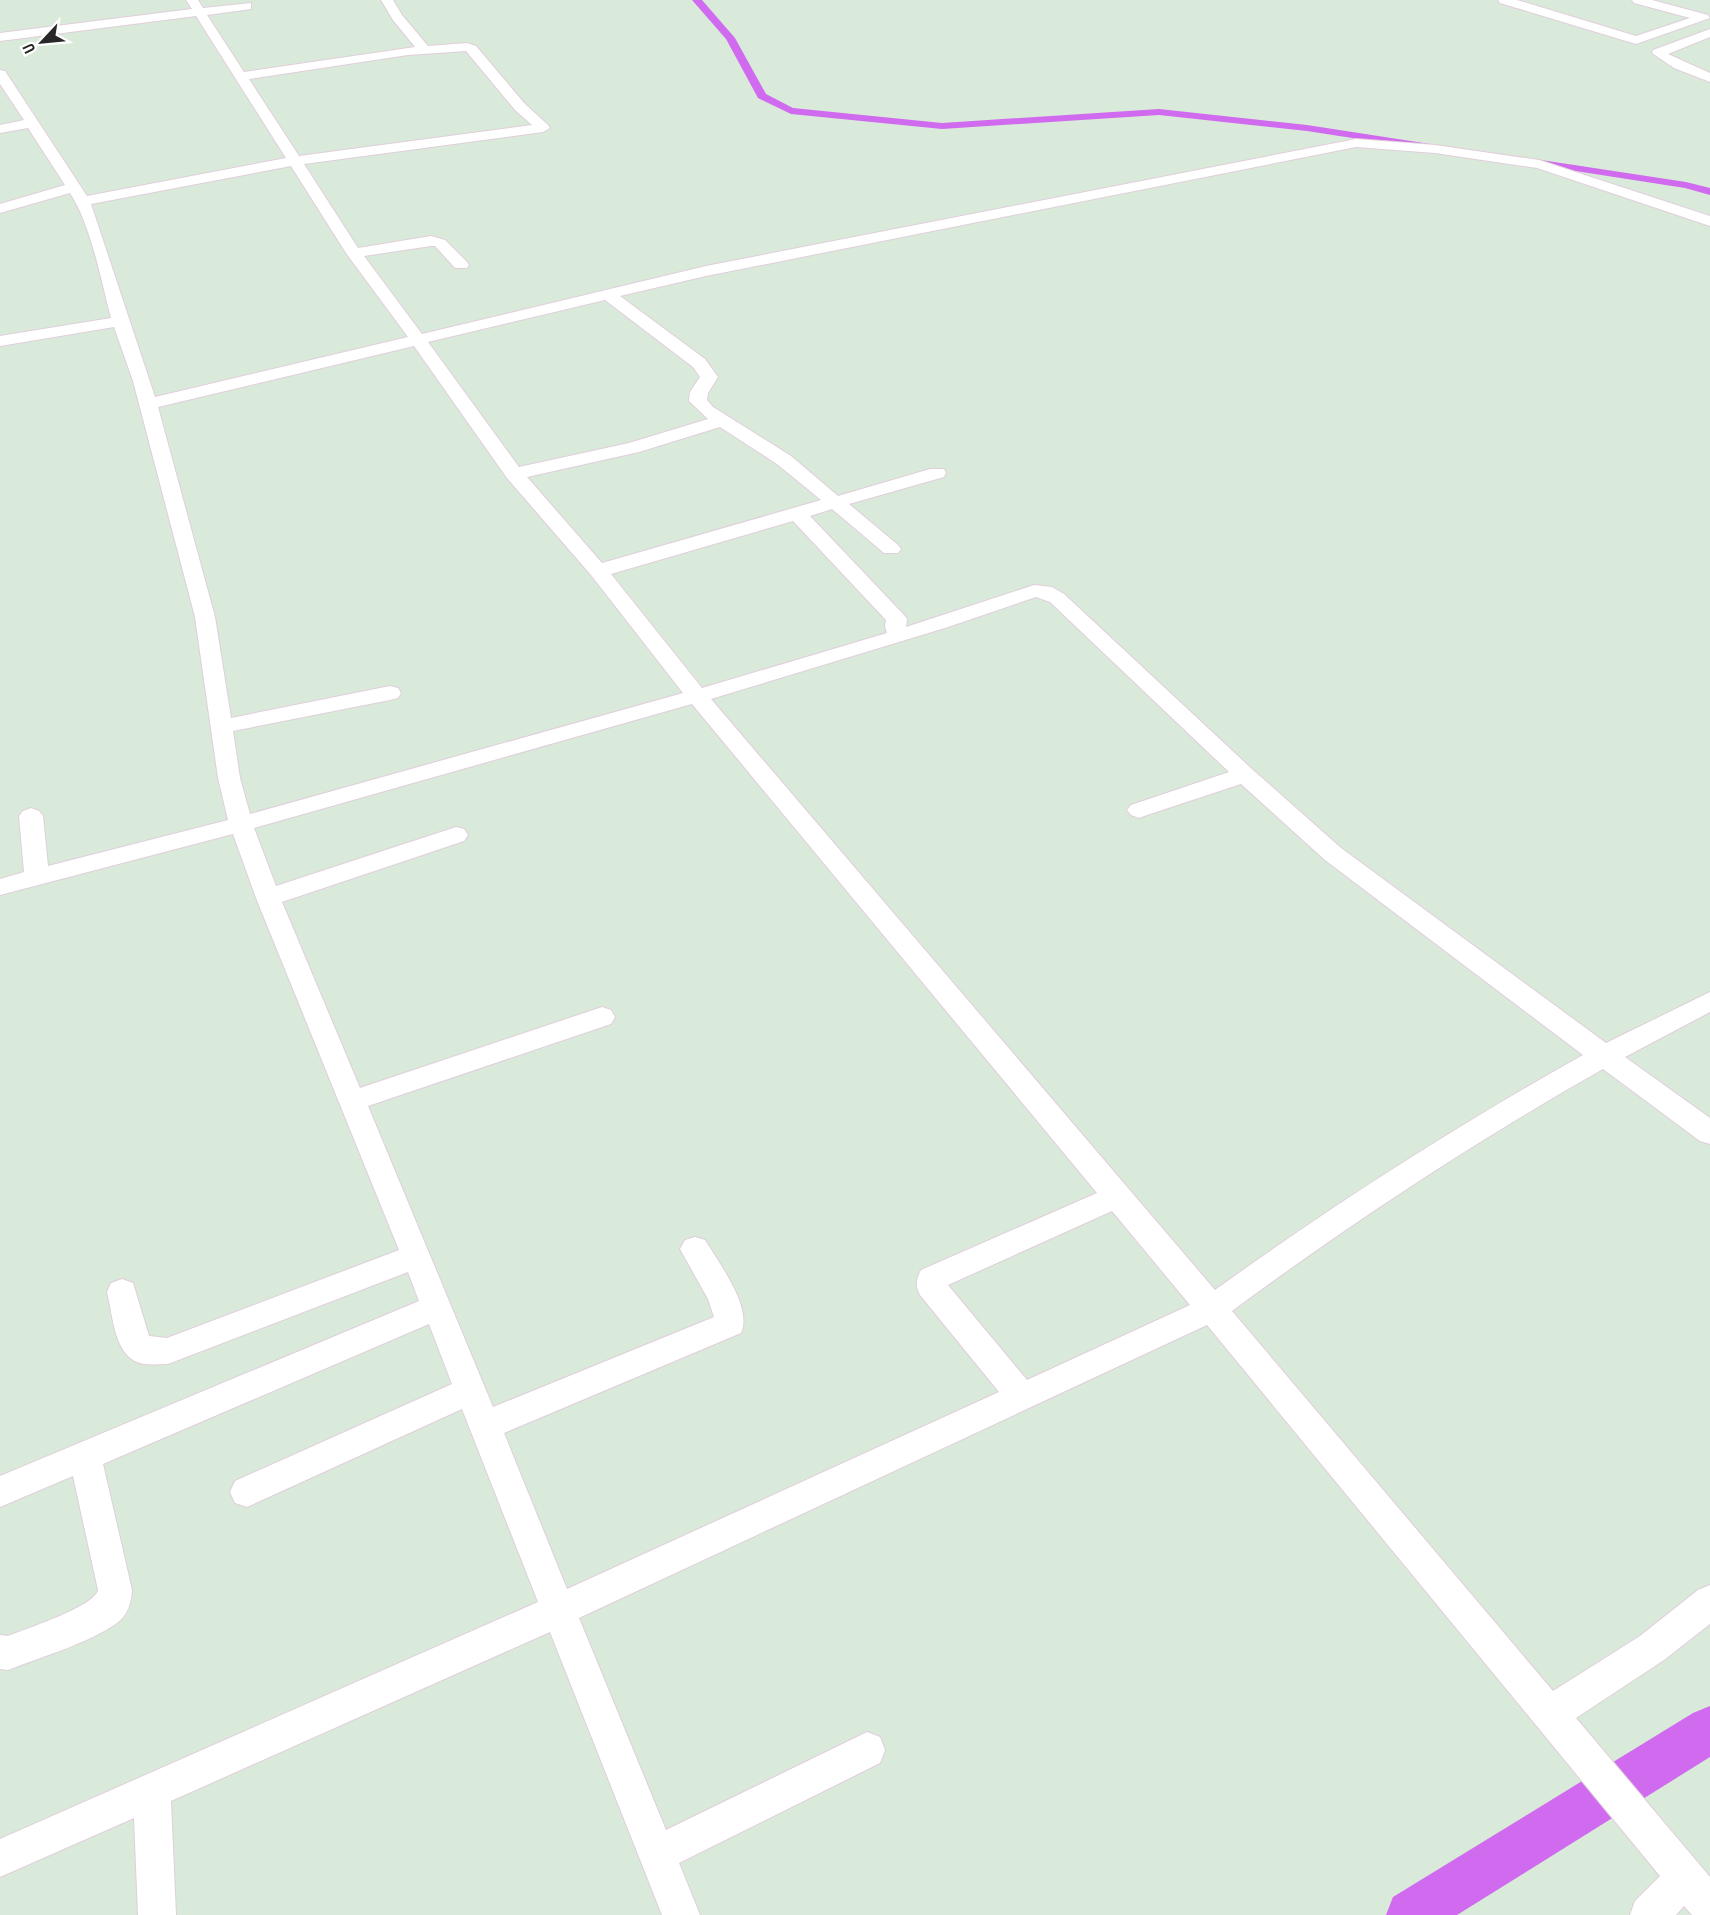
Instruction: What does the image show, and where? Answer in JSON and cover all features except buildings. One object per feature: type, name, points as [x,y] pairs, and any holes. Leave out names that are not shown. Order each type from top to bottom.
[{"type":"street","points":[[387,0],[397,17],[424,49]]},
{"type":"street","points":[[1504,0],[1665,49]]},
{"type":"street","points":[[1638,0],[1707,18]]},
{"type":"street","points":[[196,3],[251,86],[354,254],[470,410],[514,474],[598,571],[697,696],[1710,1907]]},
{"type":"street","points":[[0,37],[196,3],[247,6]]},
{"type":"street","points":[[1636,40],[1707,18]]},
{"type":"street","points":[[1710,33],[1658,53],[1710,78]]},
{"type":"street","points":[[0,209],[78,194],[295,161],[543,128],[520,107],[472,49],[462,47],[424,49],[251,86]]},
{"type":"street","points":[[0,74],[78,194],[102,254],[120,321],[148,404],[205,617],[229,778],[241,824],[268,898],[437,1306],[681,1915]]},
{"type":"street","points":[[0,129],[32,123]]},
{"type":"street","points":[[148,404],[607,294],[788,254],[1356,143],[1435,149],[1539,164],[1710,221]]},
{"type":"street","points":[[354,254],[431,241],[440,243],[461,265]]},
{"type":"street","points":[[607,294],[699,363],[709,376],[706,385],[699,392],[698,400],[721,421],[784,460],[891,549]]},
{"type":"street","points":[[0,341],[120,321]]},
{"type":"street","points":[[514,474],[633,448],[721,421]]},
{"type":"street","points":[[598,571],[937,473]]},
{"type":"street","points":[[796,513],[897,619],[895,627],[898,636]]},
{"type":"street","points":[[0,887],[241,824],[697,696],[988,608],[1027,593],[1045,591],[1057,598],[1245,775],[1333,854],[1602,1056],[1710,1133]]},
{"type":"street","points":[[220,727],[390,693]]},
{"type":"street","points":[[1139,810],[1245,775]]},
{"type":"street","points":[[31,816],[37,877]]},
{"type":"street","points":[[268,898],[456,835]]},
{"type":"street","points":[[0,1858],[560,1610],[1212,1309],[1313,1235],[1507,1110],[1602,1056],[1710,1001]]},
{"type":"street","points":[[351,1101],[602,1017]]},
{"type":"street","points":[[1022,1397],[930,1283],[937,1275],[1116,1197]]},
{"type":"street","points":[[484,1426],[729,1324],[731,1318],[695,1249]]},
{"type":"street","points":[[122,1292],[135,1343],[143,1352],[162,1352],[416,1256]]},
{"type":"street","points":[[0,1492],[437,1306]]},
{"type":"street","points":[[247,1492],[470,1390]]},
{"type":"street","points":[[0,1652],[8,1653],[66,1630],[105,1611],[114,1601],[115,1590],[85,1455]]},
{"type":"street","points":[[1550,1714],[1652,1648],[1710,1602]]},
{"type":"street","points":[[657,1854],[867,1750]]},
{"type":"street","points":[[152,1789],[157,1915]]},
{"type":"street","points":[[1649,1915],[1685,1878]]},
{"type":"waterway","points":[[697,0],[730,38],[762,96],[791,111],[942,126],[1159,112],[1307,128],[1430,147]]},
{"type":"waterway","points":[[1528,161],[1686,185],[1710,192]]},
{"type":"waterway","points":[[1411,1915],[1710,1730]]}]
